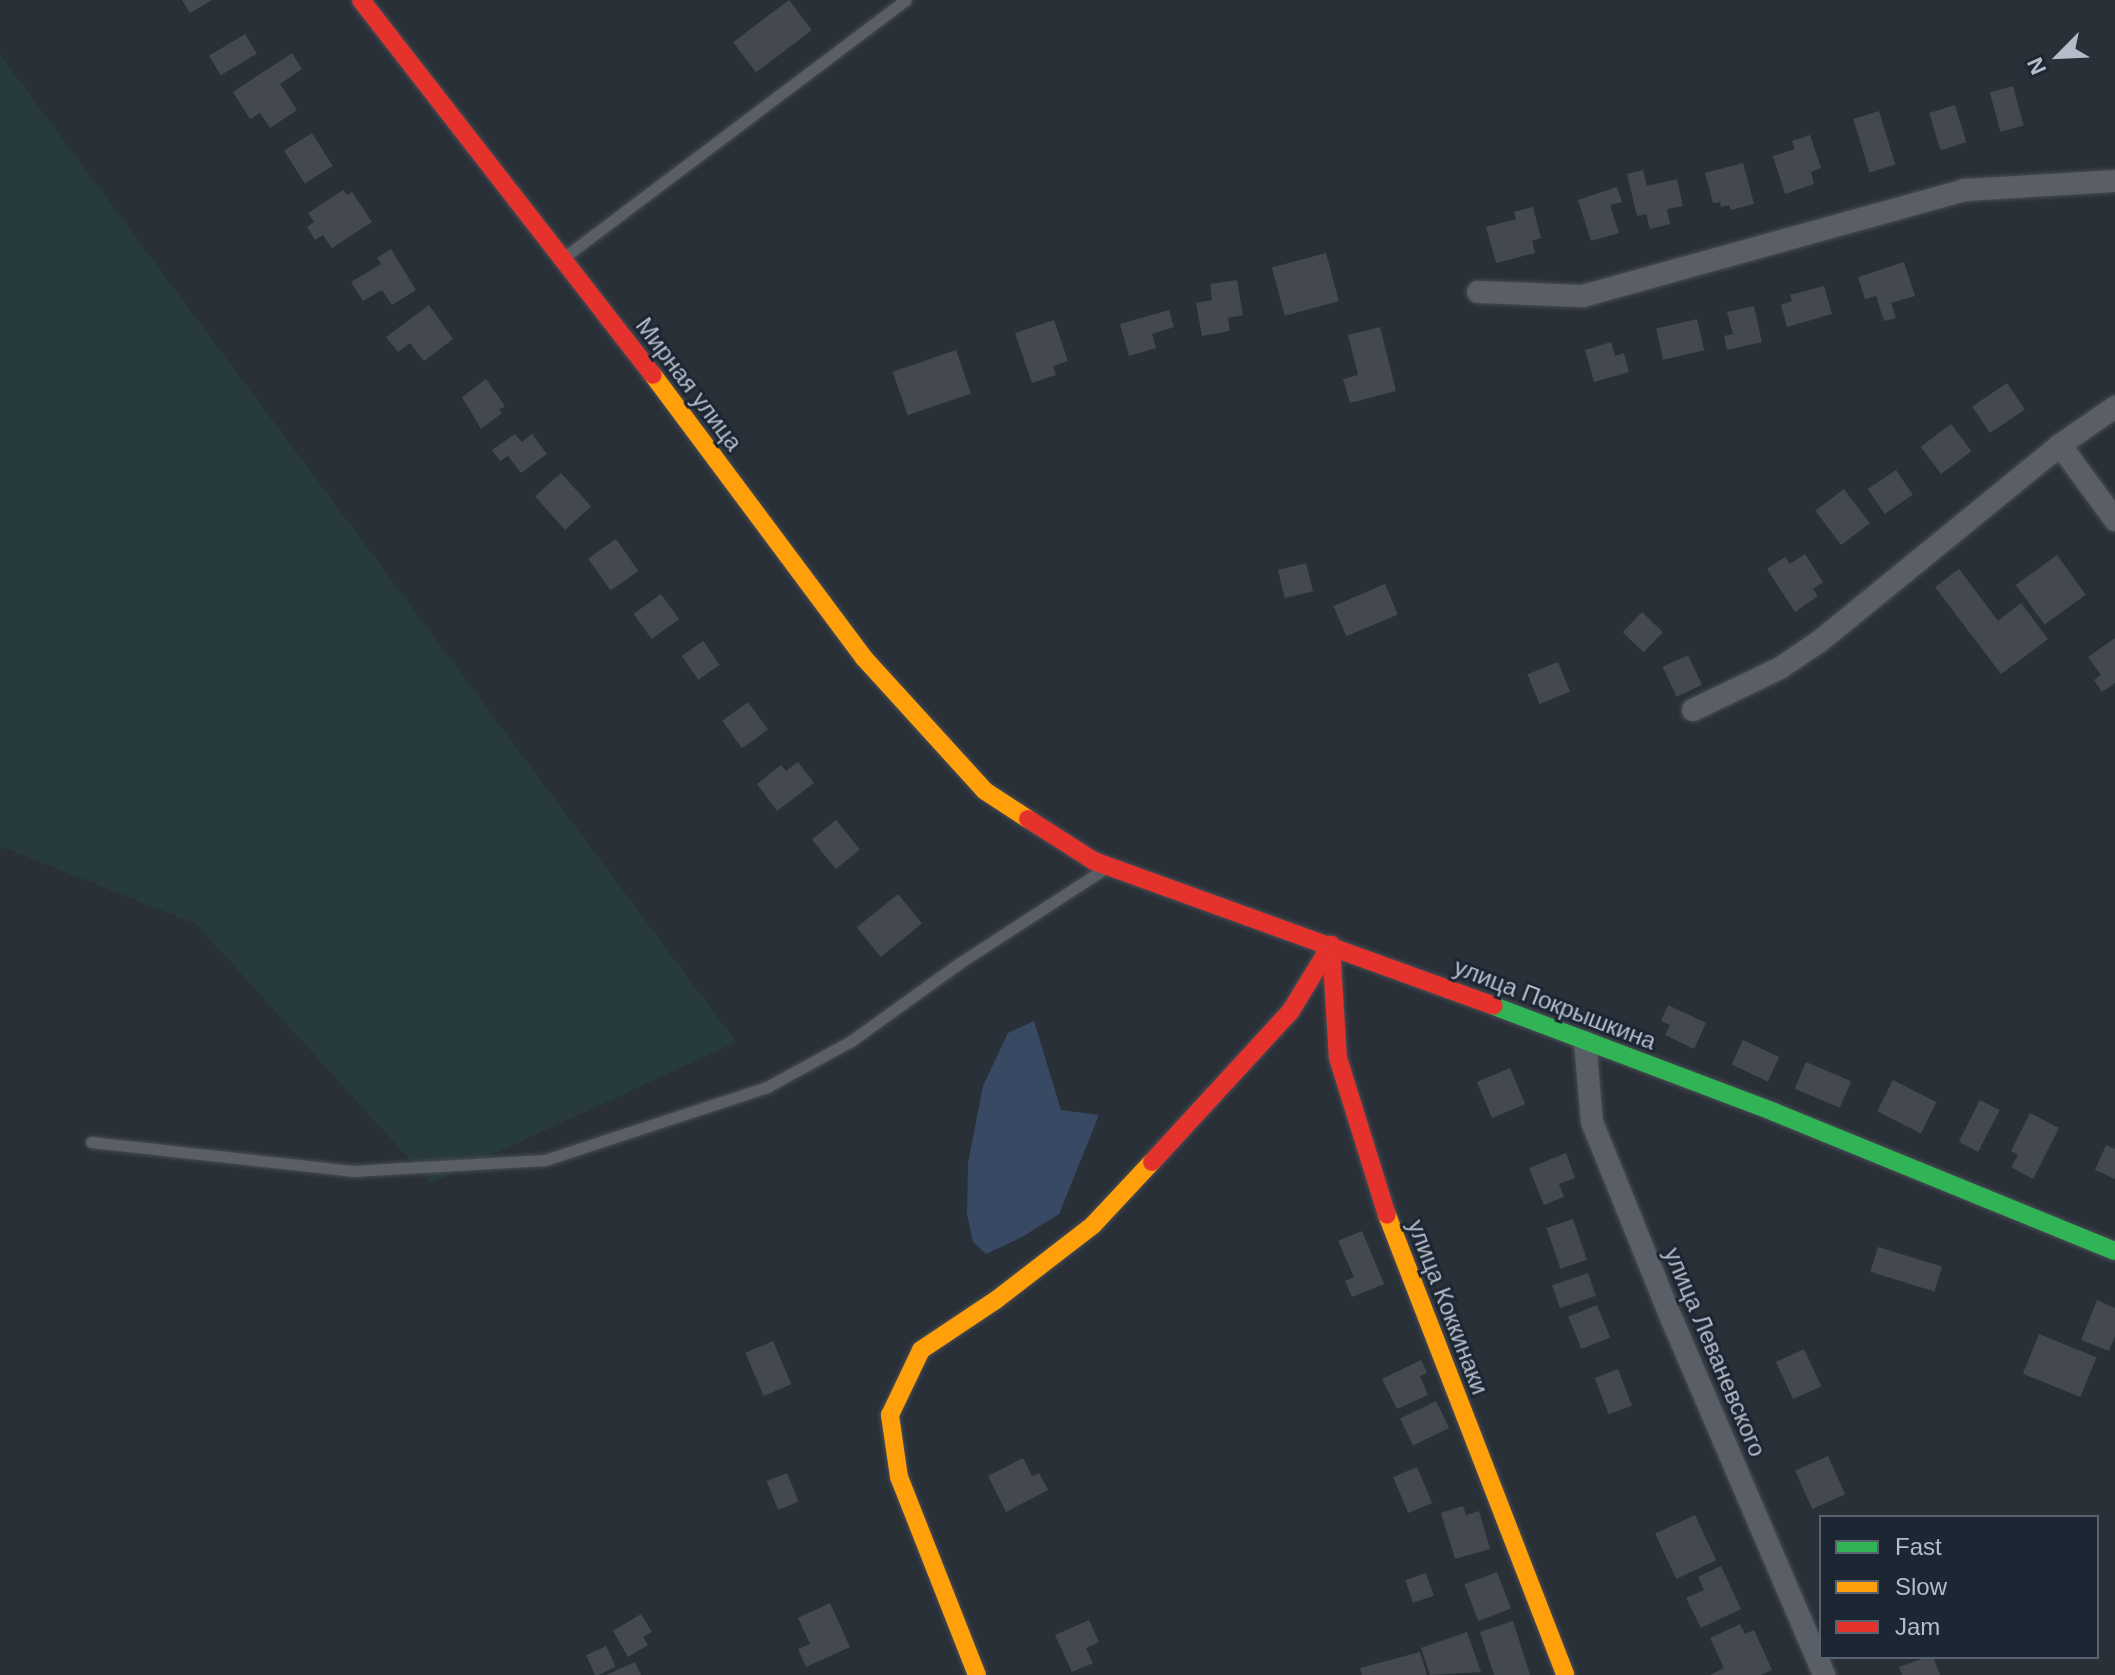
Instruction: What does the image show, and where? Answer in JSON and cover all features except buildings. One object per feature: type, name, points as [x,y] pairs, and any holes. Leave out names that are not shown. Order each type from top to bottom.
[{"type":"street","name":"Мирная улица","points":[[361,0],[564,257],[864,658],[985,791]]},
{"type":"street","points":[[1478,292],[1583,296],[1949,193],[2115,181]]},
{"type":"street","points":[[1693,710],[1780,668],[1820,641],[2060,445],[2115,407]]},
{"type":"street","points":[[2060,445],[2115,520]]},
{"type":"street","name":"улица Покрышкина","points":[[985,791],[1094,861],[1331,945],[1774,1112],[2115,1251]]},
{"type":"street","points":[[977,1675],[899,1477],[890,1415],[921,1350],[996,1300],[1093,1225],[1290,1012],[1331,945]]},
{"type":"street","name":"улица Коккинаки","points":[[1331,945],[1338,1058],[1376,1187],[1565,1675]]},
{"type":"street","name":"улица Леваневского","points":[[1585,1042],[1592,1122],[1673,1322],[1824,1675]]},
{"type":"lane","points":[[564,257],[906,0]]},
{"type":"lane","points":[[91,1142],[352,1171],[545,1160],[767,1087],[851,1041],[961,962],[1109,866]]},
{"type":"green space","points":[[0,55],[736,1042],[431,1183],[196,924],[0,846]]},
{"type":"water","points":[[1034,1021],[1061,1110],[1099,1115],[1059,1214],[986,1254],[973,1242],[967,1214],[968,1163],[983,1086],[1008,1033]]},
{"type":"traffic: fast","points":[[1494,1006],[1774,1112],[2115,1251]]},
{"type":"traffic: slow","points":[[653,375],[864,658],[985,791],[1028,819]]},
{"type":"traffic: slow","points":[[977,1675],[899,1477],[890,1415],[921,1350],[996,1300],[1093,1225],[1152,1162]]},
{"type":"traffic: slow","points":[[1387,1215],[1565,1675]]},
{"type":"traffic: jam","points":[[361,0],[653,375]]},
{"type":"traffic: jam","points":[[1028,819],[1094,861],[1494,1006]]},
{"type":"traffic: jam","points":[[1331,945],[1338,1058],[1387,1215]]},
{"type":"traffic: jam","points":[[1152,1162],[1290,1012],[1331,945]]}]
